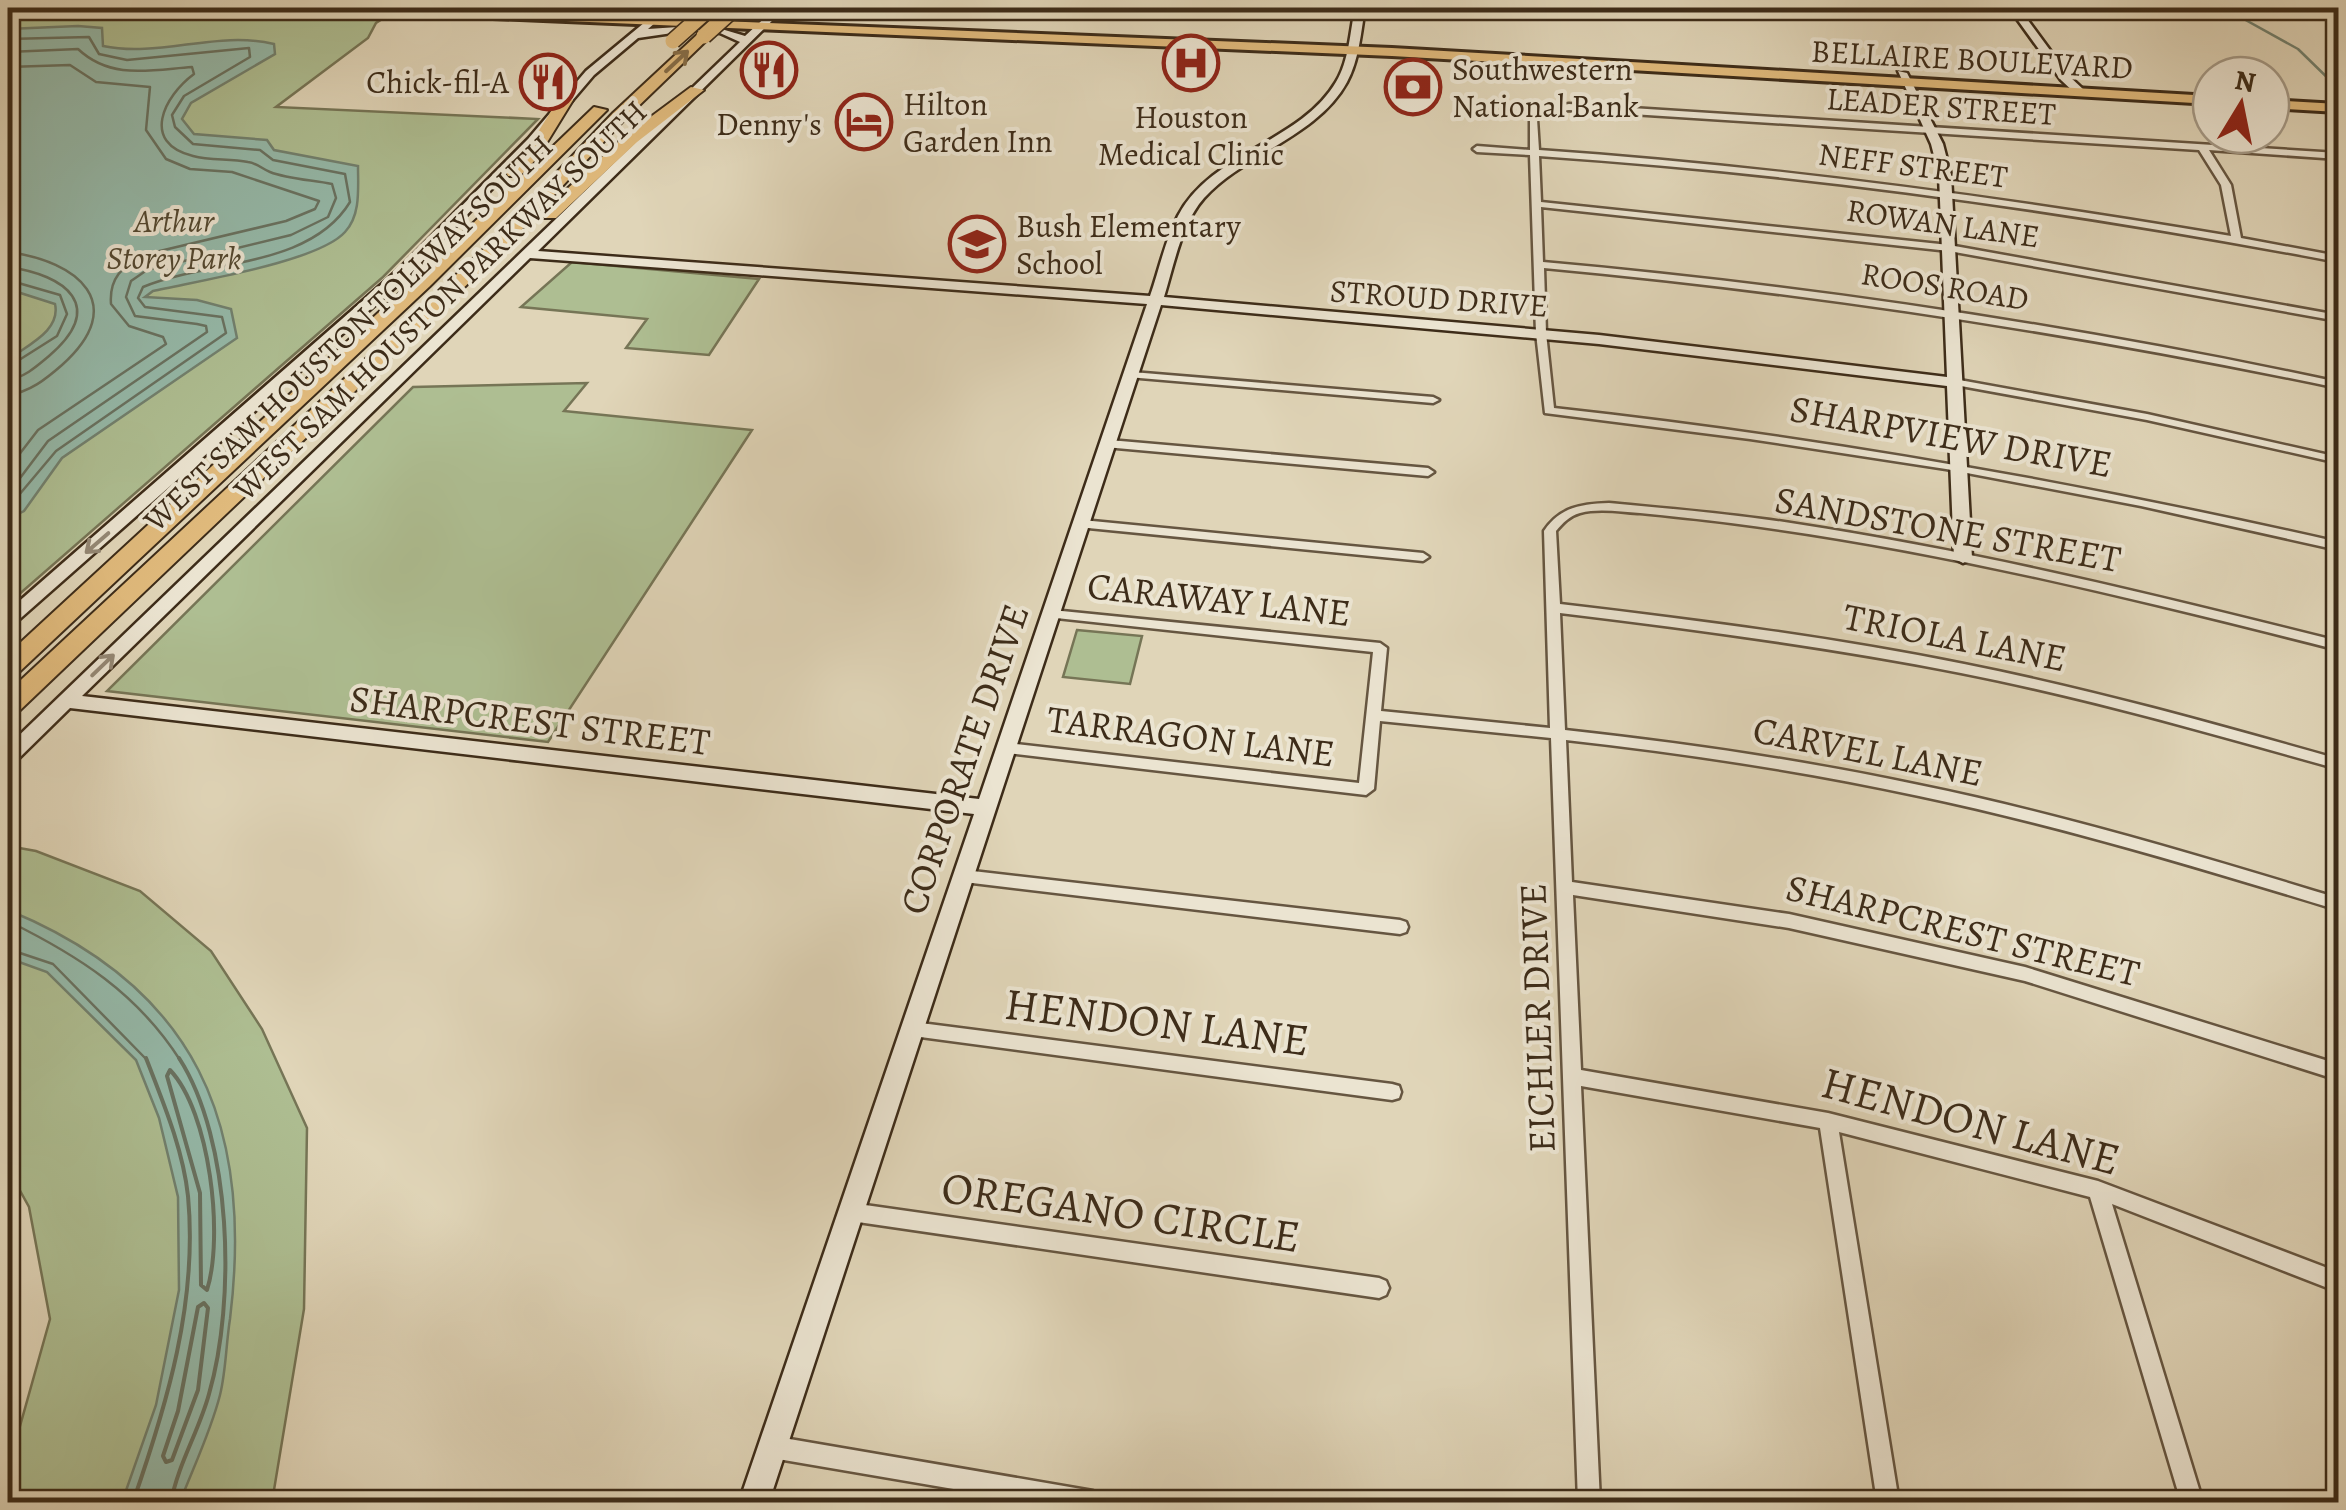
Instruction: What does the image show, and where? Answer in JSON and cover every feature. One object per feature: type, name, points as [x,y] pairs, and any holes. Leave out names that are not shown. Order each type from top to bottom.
[{"type":"highway","name":"WEST SAM HOUSTON TOLLWAY SOUTH","points":[[8,668],[423,282],[710,8]]},
{"type":"highway","name":"WEST SAM HOUSTON TOLLWAY SOUTH","points":[[8,707],[492,251],[631,104],[735,8]]},
{"type":"highway","points":[[385,352],[413,340],[631,139],[696,90]]},
{"type":"highway","points":[[423,282],[485,202],[532,154],[565,100]]},
{"type":"main road","points":[[328,8],[618,20],[659,12]]},
{"type":"main road","points":[[498,8],[659,12]]},
{"type":"main road","points":[[779,8],[804,20]]},
{"type":"main road","name":"BELLAIRE BOULEVARD","points":[[659,12],[1346,46]]},
{"type":"main road","name":"BELLAIRE BOULEVARD","points":[[767,17],[788,27],[1010,36],[1115,33],[2078,88],[2191,98]]},
{"type":"main road","points":[[618,20],[636,34]]},
{"type":"main road","points":[[884,31],[936,26]]},
{"type":"main road","points":[[746,41],[788,27]]},
{"type":"main road","name":"BELLAIRE BOULEVARD","points":[[1484,53],[1619,65],[1772,66],[1904,78]]},
{"type":"main road","name":"BELLAIRE BOULEVARD","points":[[2078,88],[2191,91]]},
{"type":"main road","points":[[2291,96],[2338,99]]},
{"type":"main road","points":[[2291,105],[2338,108]]},
{"type":"street","points":[[689,8],[767,17]]},
{"type":"street","name":"WEST SAM HOUSTON PARKWAY SOUTH","points":[[8,756],[779,8]]},
{"type":"street","name":"CORPORATE DRIVE","points":[[1346,46],[1350,8]]},
{"type":"street","name":"CORPORATE DRIVE","points":[[754,1502],[1192,203],[1226,170],[1288,131],[1326,98],[1360,8]]},
{"type":"street","points":[[2014,8],[2065,78],[2078,88]]},
{"type":"street","points":[[2029,8],[2078,79],[2078,88]]},
{"type":"street","name":"WEST SAM HOUSTON PARKWAY SOUTH","points":[[8,620],[403,273],[565,100],[659,12]]},
{"type":"street","points":[[636,34],[680,28],[729,32],[746,41]]},
{"type":"street","points":[[2030,31],[2047,32]]},
{"type":"street","points":[[2046,52],[2061,54]]},
{"type":"street","points":[[1904,78],[1943,162],[1947,193],[1963,558]]},
{"type":"street","name":"LEADER STREET","points":[[1535,152],[1533,118],[1541,111],[1569,107],[2191,146]]},
{"type":"street","name":"NEFF STREET","points":[[1478,149],[1947,193],[2236,238],[2338,258]]},
{"type":"street","points":[[1535,152],[1541,333]]},
{"type":"street","name":"LEADER STREET","points":[[2291,154],[2336,158]]},
{"type":"street","points":[[2207,155],[2226,185],[2236,238]]},
{"type":"street","name":"ROWAN LANE","points":[[1536,204],[1949,248],[2338,318]]},
{"type":"street","name":"STROUD DRIVE","points":[[528,254],[1541,333],[1774,356],[1954,382],[2147,418],[2338,460]]},
{"type":"street","name":"ROOS ROAD","points":[[1539,265],[1776,287],[1952,310],[2338,384]]},
{"type":"street","name":"SHARPVIEW DRIVE","points":[[1541,333],[1550,411],[1804,440],[1957,463],[2168,505],[2338,546]]},
{"type":"street","points":[[1132,375],[1433,400]]},
{"type":"street","points":[[1109,444],[1428,472]]},
{"type":"street","name":"SANDSTONE STREET","points":[[1550,531],[1568,512],[1622,508],[1963,558],[2141,595],[2338,645]]},
{"type":"street","points":[[1082,524],[1423,557]]},
{"type":"street","name":"EICHLER DRIVE","points":[[1550,531],[1589,1502]]},
{"type":"street","name":"TRIOLA LANE","points":[[1553,608],[1758,632],[1964,669],[2153,713],[2338,764]]},
{"type":"street","name":"CARAWAY LANE","points":[[1052,614],[1380,648],[1374,715]]},
{"type":"street","name":"SHARPCREST STREET","points":[[65,701],[987,808]]},
{"type":"street","name":"CARVEL LANE","points":[[1374,715],[1558,733],[1759,761],[1921,791],[2158,849],[2338,904]]},
{"type":"street","name":"TARRAGON LANE","points":[[1007,748],[1366,789],[1374,715]]},
{"type":"street","points":[[964,876],[1400,927]]},
{"type":"street","name":"SHARPCREST STREET","points":[[1564,886],[1789,921],[2025,974],[2338,1072]]},
{"type":"street","name":"HENDON LANE","points":[[912,1029],[1392,1092]]},
{"type":"street","name":"HENDON LANE","points":[[1572,1076],[1828,1121],[2098,1190],[2338,1282]]},
{"type":"street","points":[[1828,1121],[1888,1502]]},
{"type":"street","points":[[2098,1190],[2192,1502]]},
{"type":"street","name":"OREGANO CIRCLE","points":[[852,1212],[1379,1288]]},
{"type":"street","points":[[772,1448],[1093,1502]]},
{"type":"green space","name":"Arthur Storey Park","points":[[8,8],[237,8],[390,14],[376,23],[368,38],[276,107],[538,119],[383,277],[8,604]]},
{"type":"green space","points":[[572,262],[759,279],[709,355],[626,348],[647,319],[521,307]]},
{"type":"green space","points":[[587,383],[564,411],[752,430],[548,742],[107,691],[413,387]]},
{"type":"green space","points":[[1077,630],[1142,636],[1130,684],[1063,677]]},
{"type":"green space","points":[[8,846],[36,851],[140,891],[211,951],[262,1029],[307,1128],[304,1309],[272,1502],[8,1502],[8,1469],[50,1319],[29,1207],[8,1169]]},
{"type":"water","points":[[102,28],[103,46],[124,49],[231,40],[274,44],[275,54],[191,103],[182,119],[194,134],[267,140],[274,150],[358,166],[358,201],[350,225],[331,243],[284,261],[153,291],[145,297],[197,300],[231,309],[237,338],[62,458],[24,511],[8,519],[8,360],[48,330],[55,304],[8,289],[8,29]]},
{"type":"water","points":[[8,910],[73,942],[125,979],[167,1022],[198,1070],[220,1124],[232,1184],[235,1249],[224,1377],[207,1436],[180,1502],[122,1502],[156,1405],[179,1290],[178,1197],[159,1118],[136,1060],[47,972],[8,958]]},
{"type":"waterway","points":[[2224,8],[2298,49],[2338,88]]},
{"type":"place","name":"Houston Medical Clinic","points":[[1191,63]]},
{"type":"place","name":"Denny's","points":[[769,70]]},
{"type":"place","name":"Chick-fil-A","points":[[548,82]]},
{"type":"place","name":"Southwestern National Bank","points":[[1413,87]]},
{"type":"place","name":"Hilton Garden Inn","points":[[864,122]]},
{"type":"place","name":"Bush Elementary School","points":[[977,244]]}]
